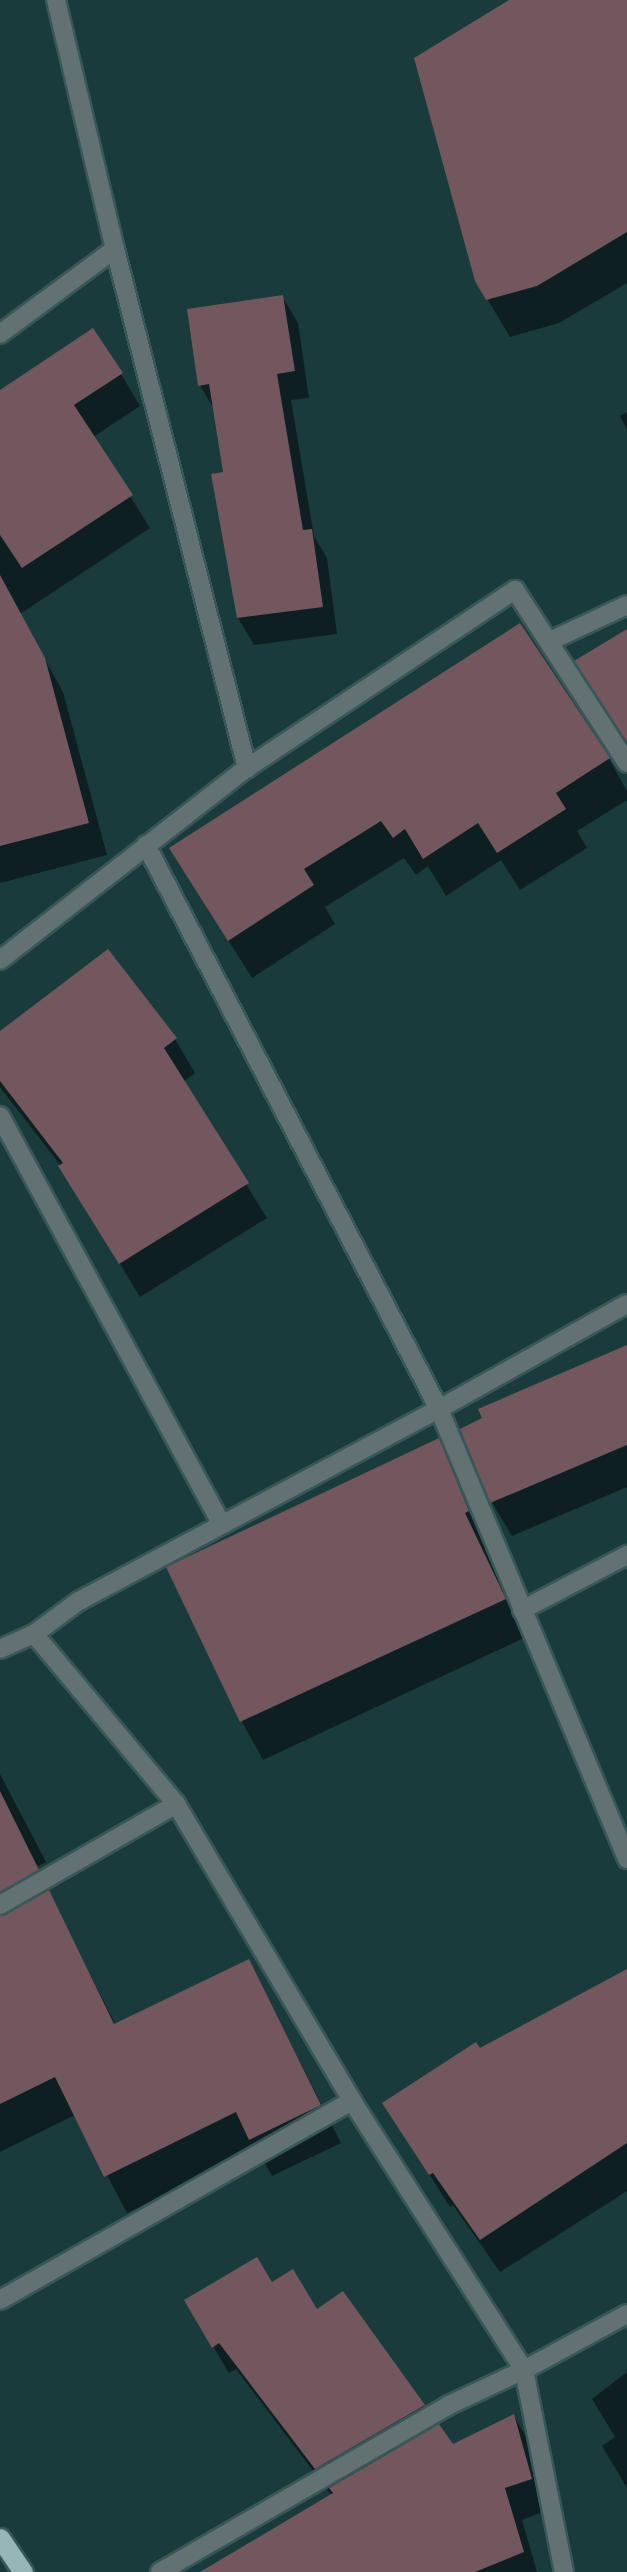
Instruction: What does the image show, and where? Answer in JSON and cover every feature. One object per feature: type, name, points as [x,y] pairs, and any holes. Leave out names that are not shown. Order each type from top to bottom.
[{"type":"highway","points":[[0,2538],[23,2572]]},
{"type":"lane","points":[[56,0],[115,249],[247,768]]},
{"type":"lane","points":[[0,334],[115,249]]},
{"type":"lane","points":[[0,960],[247,768],[515,590],[627,763]]},
{"type":"lane","points":[[550,641],[627,605]]},
{"type":"lane","points":[[146,845],[439,1409],[627,1858]]},
{"type":"lane","points":[[0,1116],[221,1523]]},
{"type":"lane","points":[[0,1649],[34,1634],[79,1601],[439,1409],[627,1304]]},
{"type":"lane","points":[[522,1610],[627,1555]]},
{"type":"lane","points":[[34,1634],[176,1804],[352,2101],[524,2370],[564,2572]]},
{"type":"lane","points":[[0,1905],[176,1804]]},
{"type":"lane","points":[[0,2300],[352,2101]]},
{"type":"lane","points":[[160,2572],[447,2406],[524,2370],[627,2314]]},
{"type":"building","points":[[509,0],[627,0],[627,232],[537,286],[486,300],[475,281],[414,58]]},
{"type":"building","points":[[283,295],[295,371],[277,374],[303,530],[312,529],[323,607],[237,618],[211,474],[223,472],[209,384],[198,386],[187,309]]},
{"type":"building","points":[[93,328],[123,373],[74,405],[133,495],[22,568],[0,535],[0,390]]},
{"type":"building","points":[[0,575],[45,658],[89,823],[0,846]]},
{"type":"building","points":[[520,623],[610,758],[556,793],[566,809],[497,853],[478,823],[423,859],[405,829],[393,838],[381,821],[304,869],[314,885],[228,941],[169,848]]},
{"type":"building","points":[[627,629],[627,742],[574,661]]},
{"type":"building","points":[[108,949],[177,1038],[164,1048],[249,1183],[119,1264],[58,1166],[63,1163],[0,1081],[0,1031]]},
{"type":"building","points":[[627,1345],[627,1445],[490,1503],[460,1429],[482,1418],[478,1409]]},
{"type":"building","points":[[439,1438],[469,1511],[465,1513],[506,1599],[240,1722],[166,1567]]},
{"type":"building","points":[[0,1791],[39,1870],[0,1892]]},
{"type":"building","points":[[49,1890],[114,2024],[249,1959],[321,2105],[249,2140],[236,2112],[104,2177],[55,2077],[0,2104],[0,1916]]},
{"type":"building","points":[[627,1969],[627,2143],[480,2240],[433,2173],[429,2175],[382,2103],[476,2042],[480,2048]]},
{"type":"building","points":[[257,2257],[272,2282],[293,2269],[317,2309],[343,2291],[425,2405],[315,2469],[219,2343],[212,2348],[184,2300]]},
{"type":"building","points":[[514,2414],[532,2479],[505,2488],[524,2552],[475,2572],[200,2572],[333,2493],[329,2488],[439,2424],[453,2444]]}]
